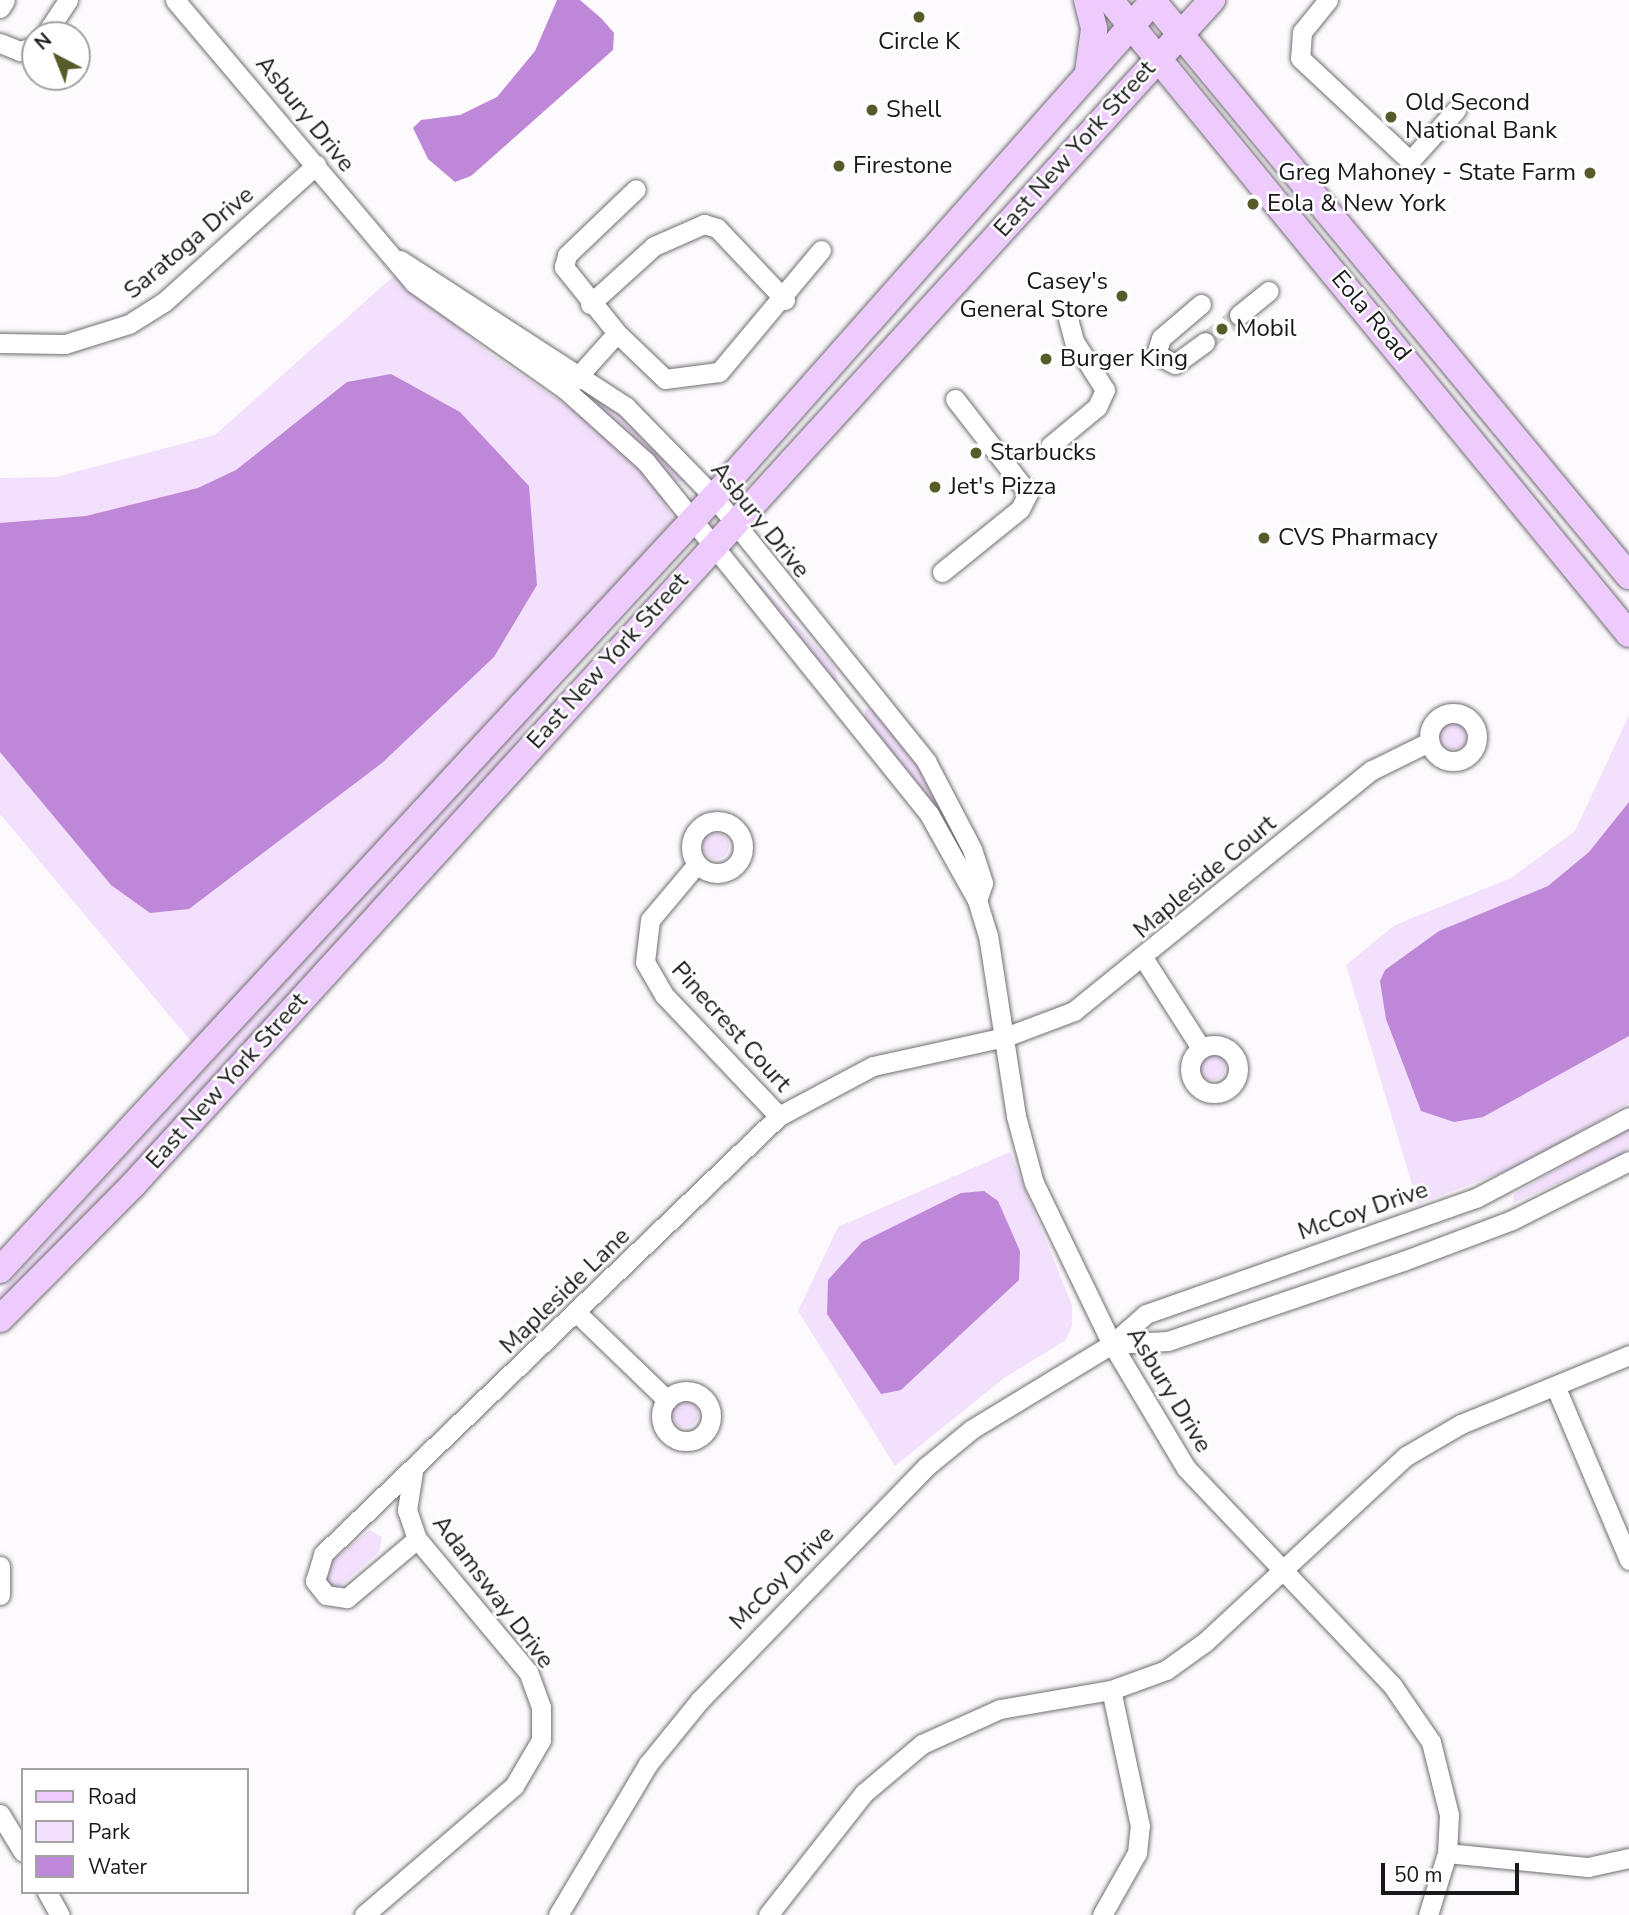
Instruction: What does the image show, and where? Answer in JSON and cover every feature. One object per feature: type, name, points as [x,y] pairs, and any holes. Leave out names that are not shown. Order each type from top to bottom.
[{"type":"main road","points":[[1087,0],[1094,29],[1087,72]]},
{"type":"main road","name":"Eola Road","points":[[1110,0],[1629,634]]},
{"type":"main road","name":"East New York Street","points":[[0,1270],[713,498],[1153,0]]},
{"type":"main road","name":"Eola Road","points":[[1153,0],[1629,576]]},
{"type":"main road","name":"East New York Street","points":[[0,1319],[133,1185],[1212,0]]},
{"type":"street","points":[[0,8],[5,0]]},
{"type":"street","points":[[54,21],[68,0]]},
{"type":"street","name":"Asbury Drive","points":[[175,0],[442,307],[566,390],[646,462],[887,756],[977,900],[1034,1183],[1112,1344],[1186,1468],[1420,1722],[1445,1787],[1447,1853],[1428,1915]]},
{"type":"street","points":[[1328,0],[1302,32],[1300,58],[1410,161],[1456,110]]},
{"type":"street","points":[[0,43],[21,51]]},
{"type":"street","name":"Saratoga Drive","points":[[0,343],[65,344],[129,324],[164,302],[316,165]]},
{"type":"street","points":[[636,189],[567,255],[568,280],[657,376],[712,376],[785,300],[821,250]]},
{"type":"street","points":[[590,304],[654,246],[704,224],[717,228],[785,300]]},
{"type":"street","name":"Asbury Drive","points":[[398,259],[579,372],[626,407],[713,498],[926,761],[972,849],[983,883],[977,900]]},
{"type":"street","points":[[1239,316],[1269,291]]},
{"type":"street","points":[[1201,304],[1161,338],[1156,354],[1174,364],[1205,342]]},
{"type":"street","points":[[1050,446],[1097,407],[1105,390],[1074,341],[1068,319]]},
{"type":"street","points":[[566,390],[579,372],[617,334]]},
{"type":"street","points":[[942,572],[1020,509],[1028,493],[955,399]]},
{"type":"street","name":"Mapleside Court","points":[[1005,1037],[1074,1011],[1144,959],[1372,770],[1429,741]]},
{"type":"street","name":"Pinecrest Court","points":[[697,864],[650,920],[645,962],[664,995],[779,1116]]},
{"type":"street","points":[[1144,959],[1201,1048]]},
{"type":"street","name":"Mapleside Lane","points":[[417,1539],[347,1598],[326,1595],[315,1581],[323,1554],[413,1473],[779,1116],[873,1066],[1005,1037]]},
{"type":"street","name":"McCoy Drive","points":[[558,1915],[648,1764],[749,1646],[927,1466],[1016,1399],[1112,1344],[1146,1314],[1476,1198],[1629,1117]]},
{"type":"street","name":"McCoy Drive","points":[[1112,1344],[1168,1341],[1403,1261],[1512,1220],[1629,1161]]},
{"type":"street","points":[[578,1314],[667,1400]]},
{"type":"street","points":[[768,1915],[846,1812],[922,1744],[1000,1709],[1111,1690],[1184,1659],[1406,1456],[1461,1424],[1556,1388],[1629,1355]]},
{"type":"street","points":[[1556,1388],[1629,1560]]},
{"type":"street","name":"Adamsway Drive","points":[[364,1915],[514,1786],[541,1740],[541,1707],[528,1672],[417,1539],[407,1510],[413,1473]]},
{"type":"street","points":[[0,1566],[0,1595]]},
{"type":"street","points":[[1102,1915],[1137,1853],[1140,1826],[1111,1690]]},
{"type":"street","points":[[0,1814],[21,1849]]},
{"type":"street","points":[[1447,1853],[1588,1867],[1629,1858]]},
{"type":"street","points":[[48,1894],[60,1915]]},
{"type":"green space","points":[[396,274],[489,353],[586,418],[654,481],[674,520],[195,1046],[0,814],[0,478],[56,477],[215,435]]},
{"type":"green space","points":[[602,396],[687,481],[677,482],[598,407],[596,397]]},
{"type":"green space","points":[[740,562],[834,666],[838,680],[833,682]]},
{"type":"green space","points":[[562,680],[502,762],[125,1177],[0,1302],[0,1292]]},
{"type":"green space","points":[[872,708],[903,741],[952,819],[978,886],[864,722],[865,710]]},
{"type":"green space","points":[[1629,715],[1629,1103],[1522,1165],[1418,1204],[1346,965],[1395,925],[1511,878],[1575,831]]},
{"type":"green space","points":[[1453,723],[1462,727],[1466,736],[1462,745],[1453,749],[1444,745],[1440,736],[1444,727]]},
{"type":"green space","points":[[716,833],[725,837],[729,846],[725,855],[716,859],[707,855],[703,846],[707,837]]},
{"type":"green space","points":[[1212,1054],[1221,1058],[1225,1067],[1221,1076],[1212,1080],[1203,1076],[1199,1067],[1203,1058]]},
{"type":"green space","points":[[1629,1129],[1629,1148],[1617,1157],[1513,1203],[1514,1194]]},
{"type":"green space","points":[[1010,1152],[1072,1305],[1072,1325],[1066,1340],[1004,1378],[895,1466],[798,1311],[838,1227]]},
{"type":"green space","points":[[685,1401],[694,1405],[698,1414],[694,1423],[685,1427],[676,1423],[672,1414],[676,1405]]},
{"type":"green space","points":[[370,1530],[382,1537],[379,1552],[339,1587],[329,1588],[320,1578],[324,1567]]},
{"type":"water","points":[[557,0],[580,0],[602,19],[614,33],[613,50],[471,176],[455,182],[428,159],[413,128],[421,120],[460,115],[497,97],[535,51]]},
{"type":"water","points":[[391,374],[460,412],[529,486],[537,585],[494,657],[382,763],[189,909],[150,913],[111,885],[0,752],[0,523],[86,516],[198,488],[236,470],[347,382]]},
{"type":"water","points":[[1629,802],[1629,1036],[1483,1117],[1454,1122],[1421,1111],[1386,1019],[1380,981],[1385,970],[1439,931],[1548,886],[1589,852]]},
{"type":"water","points":[[984,1191],[998,1201],[1020,1251],[1019,1280],[901,1390],[881,1394],[827,1314],[828,1280],[862,1242],[961,1193]]},
{"type":"tunnel","points":[[1205,342],[1239,315]]},
{"type":"place","name":"Circle K","points":[[919,17]]},
{"type":"place","name":"Shell","points":[[872,110]]},
{"type":"place","name":"Old Second National Bank","points":[[1391,117]]},
{"type":"place","name":"Firestone","points":[[839,166]]},
{"type":"place","name":"Greg Mahoney - State Farm","points":[[1590,173]]},
{"type":"place","name":"Eola & New York","points":[[1253,204]]},
{"type":"place","name":"Casey's General Store","points":[[1122,296]]},
{"type":"place","name":"Mobil","points":[[1222,329]]},
{"type":"place","name":"Burger King","points":[[1046,359]]},
{"type":"place","name":"Starbucks","points":[[976,453]]},
{"type":"place","name":"Jet's Pizza","points":[[935,487]]},
{"type":"place","name":"CVS Pharmacy","points":[[1264,538]]}]
